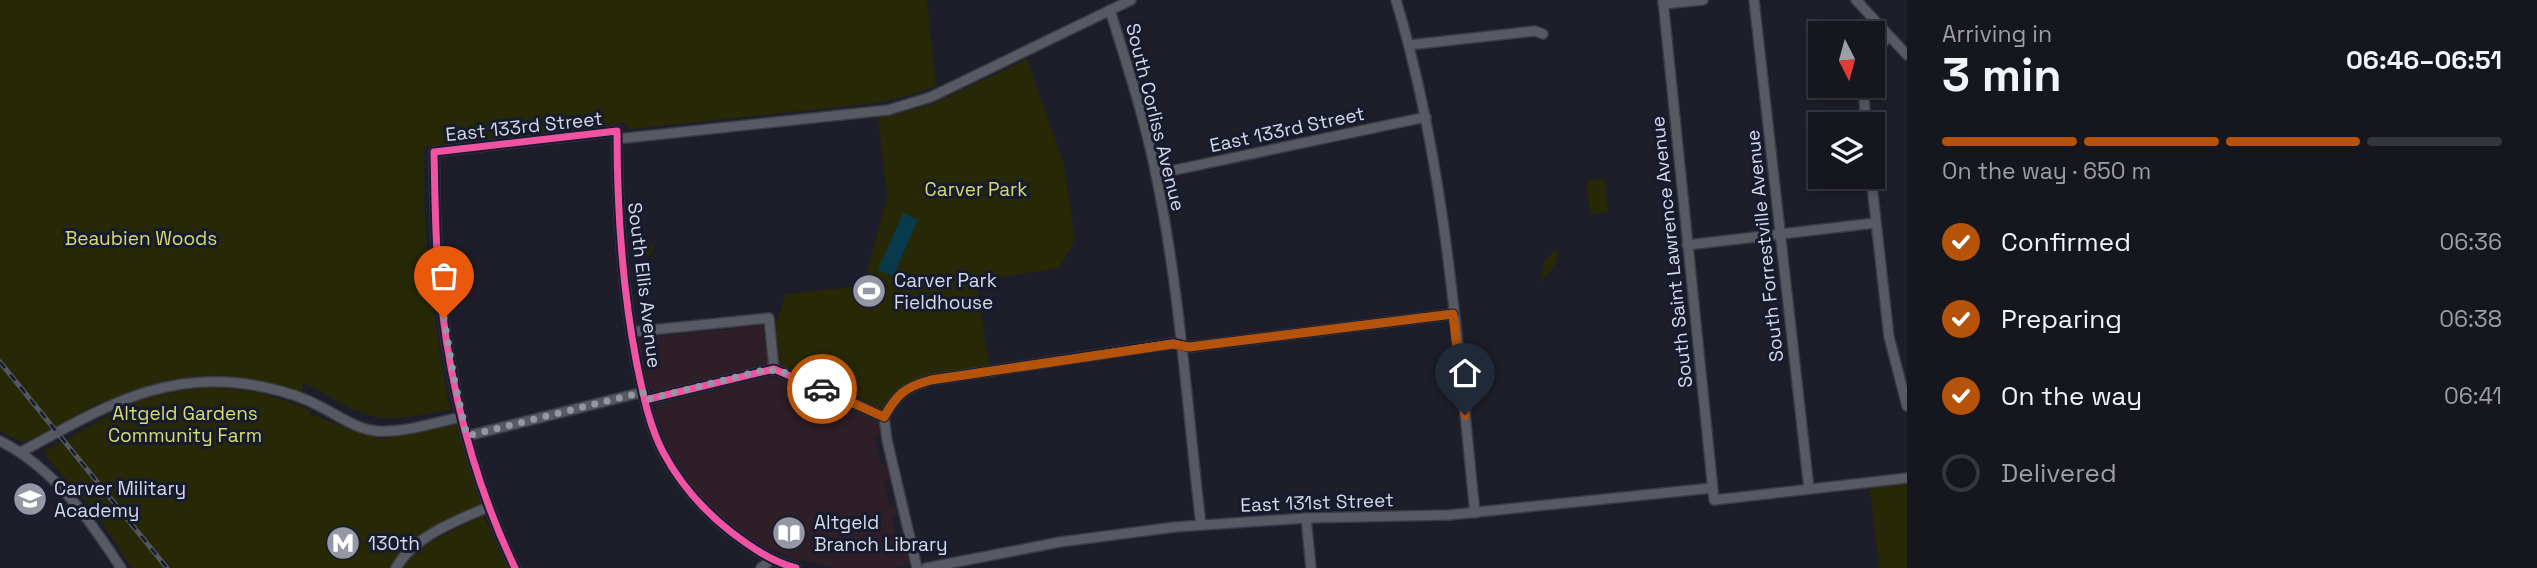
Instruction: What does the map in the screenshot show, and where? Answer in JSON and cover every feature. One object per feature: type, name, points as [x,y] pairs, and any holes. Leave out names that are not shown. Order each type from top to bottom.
[{"type":"street","name":"East 133rd Street","points":[[462,416],[441,296],[434,152],[888,110],[931,97],[1130,0]]},
{"type":"street","points":[[1396,0],[1436,167],[1475,513]]},
{"type":"street","points":[[1663,2],[1703,0]]},
{"type":"street","name":"South Forrestville Avenue","points":[[1754,0],[1809,489]]},
{"type":"street","points":[[1856,0],[1907,55]]},
{"type":"street","name":"South Saint Lawrence Avenue","points":[[1663,2],[1714,500],[1809,489]]},
{"type":"street","name":"South Corliss Avenue","points":[[1110,10],[1133,83],[1156,174],[1171,257],[1201,525]]},
{"type":"street","points":[[1409,46],[1535,31],[1543,34]]},
{"type":"street","points":[[1885,40],[1889,36]]},
{"type":"street","name":"East 133rd Street","points":[[1156,174],[1426,117]]},
{"type":"street","name":"South Ellis Avenue","points":[[617,135],[618,204],[631,332],[644,396],[662,450],[689,493],[725,527],[772,564]]},
{"type":"street","points":[[1872,189],[1889,337],[1907,406]]},
{"type":"street","points":[[1687,245],[1875,223]]},
{"type":"street","points":[[917,568],[884,417],[893,401],[910,386],[931,380],[1161,345],[1181,344],[1189,347],[1453,314]]},
{"type":"street","points":[[631,332],[769,318],[774,369]]},
{"type":"street","points":[[467,436],[774,369],[884,417]]},
{"type":"street","points":[[21,452],[106,406],[140,392],[197,382],[245,383],[285,392],[318,405],[350,423],[377,431],[402,429],[462,416],[488,507],[515,568]]},
{"type":"street","points":[[0,441],[21,452],[74,502],[121,568]]},
{"type":"street","points":[[1809,489],[1907,478]]},
{"type":"street","name":"East 131st Street","points":[[926,568],[1068,541],[1201,525],[1306,518],[1475,513],[1712,488]]},
{"type":"street","points":[[396,568],[405,555],[426,537],[488,507]]},
{"type":"street","points":[[1306,518],[1311,568]]},
{"type":"street","points":[[761,568],[772,564],[796,568]]},
{"type":"shaded area","points":[[763,325],[769,363],[767,365],[654,392],[650,390],[639,340],[642,338]]},
{"type":"shaded area","points":[[768,377],[778,378],[878,422],[882,434],[874,436],[881,464],[887,463],[891,480],[884,482],[890,507],[897,506],[899,515],[892,517],[898,540],[904,540],[910,563],[896,568],[835,568],[793,559],[746,537],[726,523],[693,488],[667,446],[655,411],[657,405]]},
{"type":"green space","name":"Beaubien Woods","points":[[0,0],[927,0],[936,86],[877,103],[630,129],[624,123],[424,147],[430,279],[450,410],[405,417],[378,417],[349,407],[302,382],[303,393],[246,379],[195,376],[145,386],[118,396],[23,442],[0,431]]},
{"type":"green space","name":"Carver Park","points":[[1027,59],[1064,164],[1075,240],[1059,268],[976,281],[990,369],[930,378],[885,410],[881,410],[856,396],[783,367],[780,362],[776,322],[786,294],[863,286],[887,198],[878,118],[930,105]]},
{"type":"green space","points":[[1605,179],[1608,212],[1590,214],[1586,181]]},
{"type":"green space","points":[[642,241],[648,241],[653,249],[651,255],[642,257],[637,252],[637,246]]},
{"type":"green space","points":[[1557,247],[1556,263],[1540,283],[1544,262]]},
{"type":"green space","name":"Altgeld Gardens Community Farm","points":[[200,388],[243,390],[282,399],[310,410],[309,414],[381,439],[460,424],[482,504],[418,537],[398,556],[391,568],[132,568],[96,513],[47,458],[46,451],[127,405],[151,396]]},
{"type":"green space","points":[[1907,484],[1907,568],[1879,568],[1870,488]]},
{"type":"green space","points":[[483,515],[508,568],[402,568],[429,543]]},
{"type":"water","points":[[903,213],[918,220],[893,276],[878,270]]},
{"type":"railway","points":[[0,362],[167,568]]},
{"type":"cycle path","points":[[515,568],[486,499],[456,391],[439,280],[434,152],[617,131],[619,219],[624,278],[642,387],[658,442],[677,475],[711,515],[770,558],[796,568]]},
{"type":"cycle path","points":[[645,400],[774,369],[884,417],[893,402],[903,393],[931,380],[1173,343],[1190,347],[1453,314]]},
{"type":"way so far","points":[[444,318],[467,436],[643,392],[645,400],[764,370],[781,371],[822,389]]},
{"type":"place","name":"Carver Park Fieldhouse","points":[[869,291]]},
{"type":"place","name":"Carver Military Academy","points":[[30,499]]},
{"type":"place","name":"Altgeld Branch Library","points":[[789,533]]},
{"type":"place","name":"130th","points":[[343,543]]},
{"type":"route","points":[[822,389],[884,417],[902,392],[910,386],[931,380],[1173,344],[1189,347],[1453,314],[1465,415]]}]
